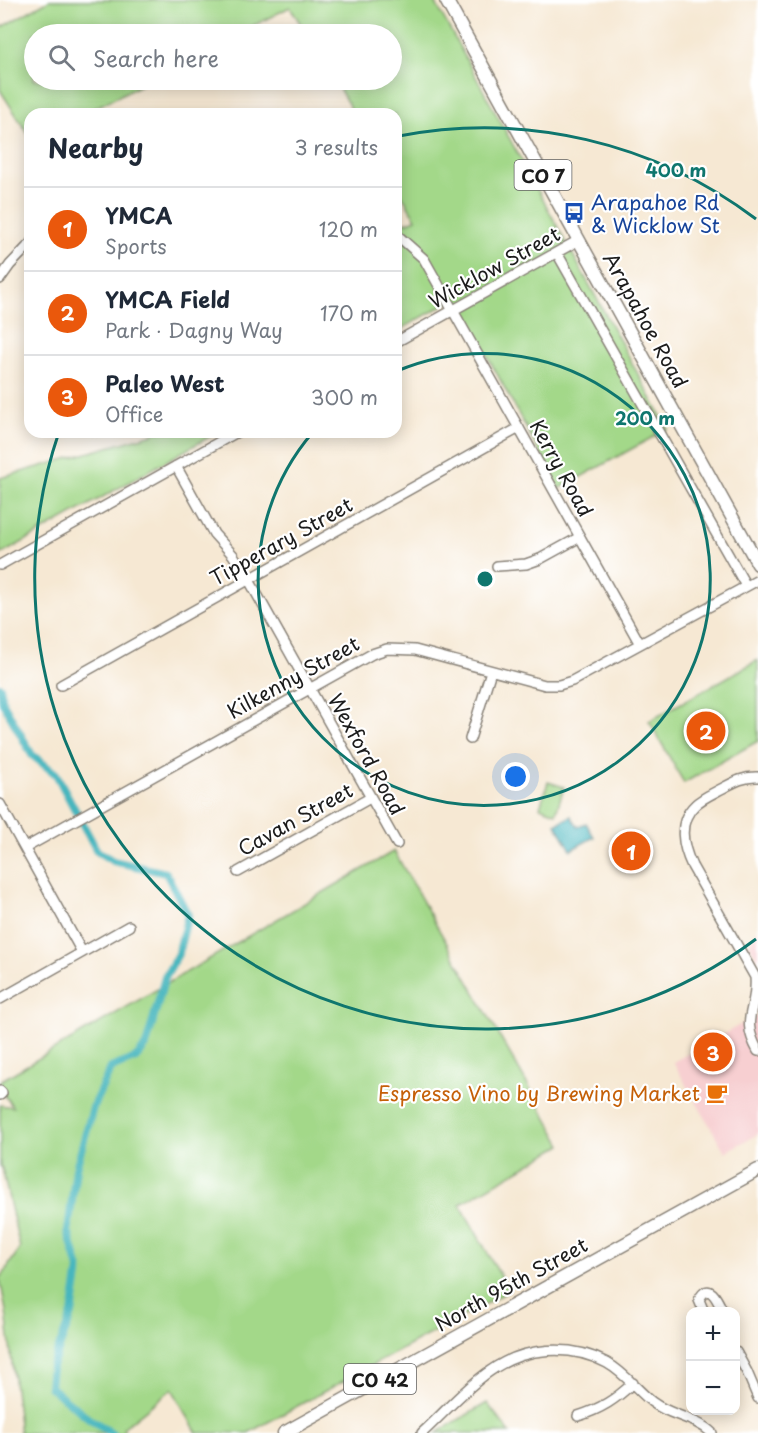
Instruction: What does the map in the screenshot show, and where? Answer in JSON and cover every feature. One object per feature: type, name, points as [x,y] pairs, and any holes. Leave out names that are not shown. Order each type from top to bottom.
[{"type":"main road","name":"Arapahoe Road","points":[[446,0],[758,564]]},
{"type":"main road","name":"North 95th Street","points":[[284,1433],[758,1170]]},
{"type":"street","name":"Kerry Road","points":[[402,239],[424,259],[454,310],[640,644]]},
{"type":"street","name":"Wicklow Street","points":[[402,339],[579,240]]},
{"type":"street","points":[[0,279],[24,250]]},
{"type":"street","points":[[557,253],[746,586]]},
{"type":"street","name":"Tipperary Street","points":[[61,685],[519,428]]},
{"type":"street","points":[[0,565],[226,438]]},
{"type":"street","name":"Wexford Road","points":[[176,466],[214,534],[233,555],[249,580],[398,844]]},
{"type":"street","points":[[497,566],[533,562],[580,537]]},
{"type":"street","name":"Kilkenny Street","points":[[25,848],[372,654],[387,649],[415,650],[545,685],[559,685],[572,681],[758,580]]},
{"type":"street","points":[[470,739],[491,671]]},
{"type":"street","points":[[758,777],[751,776],[741,779],[695,804],[685,820],[683,832],[687,855],[692,866],[755,977],[756,989],[748,1019],[749,1030],[758,1051]]},
{"type":"street","name":"Cavan Street","points":[[238,872],[370,798]]},
{"type":"street","points":[[0,804],[82,952]]},
{"type":"street","points":[[0,999],[129,926]]},
{"type":"street","points":[[702,1307],[699,1300],[703,1293],[708,1291],[712,1292],[721,1307]]},
{"type":"street","points":[[423,1433],[488,1372],[523,1354],[544,1350],[566,1350],[605,1362],[666,1411],[694,1421],[712,1433]]},
{"type":"street","points":[[740,1360],[758,1398]]},
{"type":"street","points":[[578,1416],[602,1408],[615,1400],[633,1383]]},
{"type":"shaded area","points":[[758,929],[758,960],[749,945]]},
{"type":"shaded area","points":[[758,1015],[758,1134],[725,1152],[673,1062]]},
{"type":"green space","points":[[49,0],[434,0],[668,429],[559,489],[456,298],[402,329],[402,224],[416,219],[402,195],[402,108],[350,108],[340,90],[402,90],[402,24],[301,24],[290,7],[257,24],[24,24],[24,90],[130,90],[95,108],[24,108],[24,128],[0,90],[0,28]]},
{"type":"green space","points":[[139,438],[207,438],[0,555],[0,478]]},
{"type":"green space","points":[[758,660],[758,741],[684,783],[649,721]]},
{"type":"green space","points":[[548,782],[564,787],[556,813],[540,807]]},
{"type":"green space","points":[[394,851],[562,1145],[460,1204],[509,1291],[248,1433],[197,1433],[172,1389],[123,1428],[125,1433],[20,1433],[6,1311],[0,1279],[20,1248],[0,1166],[0,1105],[13,1107],[0,1089],[0,1081]]},
{"type":"green space","points":[[487,1403],[510,1433],[436,1433]]},
{"type":"water","points":[[571,816],[578,827],[586,823],[594,837],[571,850],[556,824]]},
{"type":"waterway","points":[[0,687],[3,703],[32,755],[56,774],[97,851],[113,861],[166,873],[188,915],[178,954],[165,977],[146,1046],[136,1058],[111,1068],[94,1104],[76,1168],[68,1231],[79,1269],[72,1314],[52,1366],[50,1387],[90,1419],[112,1433]]},
{"type":"place","name":"Arapahoe Rd & Wicklow St","points":[[574,213]]},
{"type":"place","name":"YMCA Field","points":[[706,731]]},
{"type":"place","name":"YMCA","points":[[631,851]]},
{"type":"place","name":"Paleo West","points":[[713,1052]]},
{"type":"place","name":"Espresso Vino by Brewing Market","points":[[717,1093]]}]
